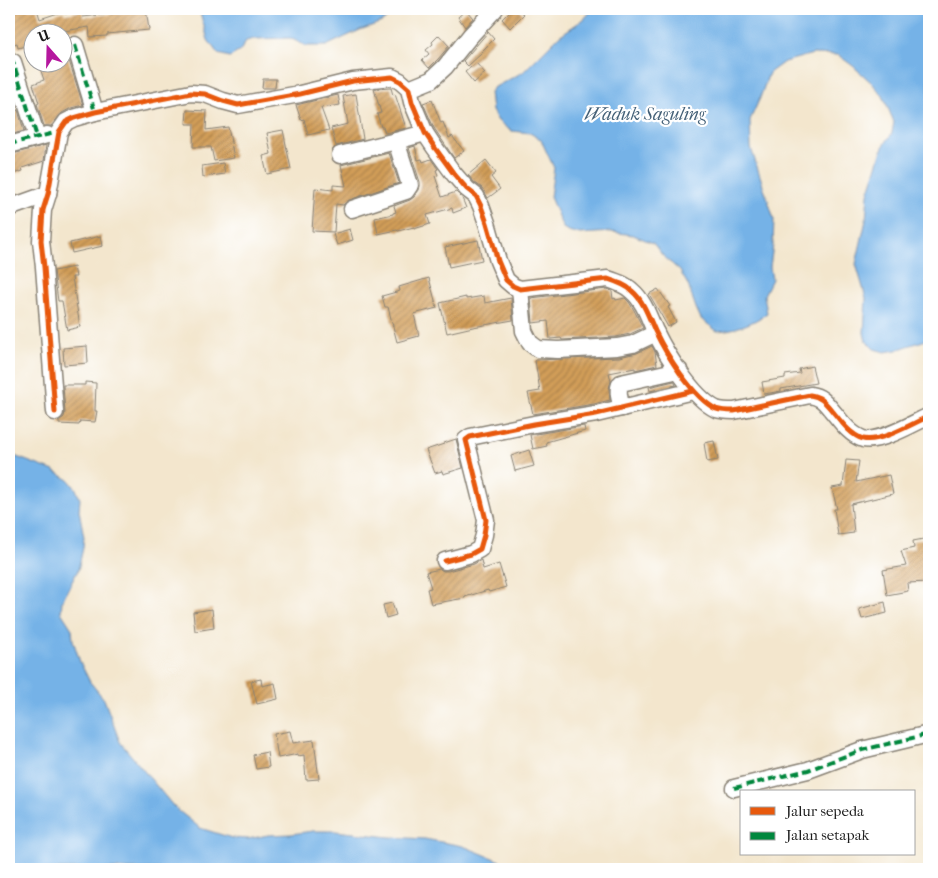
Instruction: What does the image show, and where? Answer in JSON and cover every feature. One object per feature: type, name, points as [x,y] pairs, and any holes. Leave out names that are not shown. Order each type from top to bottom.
[{"type":"street","points":[[409,89],[431,80],[445,67],[495,9]]},
{"type":"street","points":[[75,45],[95,112]]},
{"type":"street","points":[[9,60],[13,62],[37,137]]},
{"type":"street","points":[[55,412],[41,241],[43,210],[48,194],[59,132],[66,122],[95,112],[191,93],[206,94],[223,102],[238,105],[300,94],[353,81],[392,77],[400,80],[409,89],[412,102],[425,133],[454,174],[476,196],[482,206],[498,262],[506,280],[512,286],[520,289],[608,279],[633,291],[641,302],[656,333],[693,391],[704,402],[723,411],[734,412],[810,395],[818,396],[848,430],[863,439],[886,436],[929,416]]},
{"type":"street","points":[[9,145],[59,132]]},
{"type":"street","points":[[340,155],[425,133]]},
{"type":"street","points":[[352,209],[409,189],[410,185],[396,141]]},
{"type":"street","points":[[9,208],[48,194]]},
{"type":"street","points":[[520,289],[524,331],[530,343],[538,350],[617,347],[633,344],[656,333]]},
{"type":"street","points":[[622,408],[618,390],[621,383],[679,370]]},
{"type":"street","points":[[445,561],[471,554],[480,549],[484,534],[486,520],[467,439],[534,424],[596,414],[693,391]]},
{"type":"street","points":[[734,788],[808,770],[862,750],[929,734]]},
{"type":"water","points":[[199,9],[396,9],[382,22],[326,46],[306,46],[290,38],[254,39],[246,41],[240,51],[230,57],[218,54],[208,40]]},
{"type":"water","name":"Waduk Saguling","points":[[593,9],[929,9],[929,339],[885,352],[874,349],[866,341],[864,333],[866,298],[856,264],[866,220],[868,194],[883,147],[892,133],[894,122],[883,96],[872,83],[838,55],[813,54],[784,62],[769,73],[750,120],[751,148],[774,219],[770,267],[772,279],[764,295],[767,313],[762,317],[743,326],[717,331],[701,319],[688,285],[680,271],[663,256],[653,243],[633,235],[612,232],[580,234],[563,228],[550,197],[554,168],[541,140],[530,133],[512,131],[498,121],[492,111],[490,92],[493,88],[523,72],[559,36],[584,19]]},
{"type":"water","points":[[9,454],[54,471],[69,480],[76,489],[80,499],[79,510],[84,537],[83,548],[78,570],[62,601],[61,612],[72,629],[73,640],[80,662],[90,682],[104,699],[120,742],[174,807],[200,828],[232,838],[248,839],[268,835],[335,831],[425,839],[463,846],[515,869],[9,869]]},
{"type":"building","points":[[9,9],[37,9],[40,19],[64,11],[65,14],[83,11],[83,17],[129,12],[129,9],[146,9],[149,30],[90,37],[89,27],[72,30],[72,22],[22,22],[22,47],[18,48],[17,43],[9,46]]},
{"type":"building","points":[[512,9],[518,9],[524,14],[510,28],[502,19]]},
{"type":"building","points":[[466,10],[473,18],[465,27],[458,17]]},
{"type":"building","points":[[488,32],[494,39],[468,66],[463,61]]},
{"type":"building","points":[[439,35],[449,46],[429,68],[422,60],[429,54],[426,50]]},
{"type":"building","points":[[476,63],[485,73],[474,83],[465,72]]},
{"type":"building","points":[[72,70],[83,105],[62,113],[51,126],[44,126],[33,84],[44,80],[41,72],[72,72]]},
{"type":"building","points":[[263,79],[276,79],[275,88],[262,88]]},
{"type":"building","points":[[391,88],[393,95],[395,94],[406,128],[385,133],[377,114],[381,113],[374,89]]},
{"type":"building","points":[[356,94],[363,139],[336,146],[331,128],[348,124],[343,96]]},
{"type":"building","points":[[338,95],[340,105],[321,108],[329,130],[308,135],[304,119],[301,120],[296,105]]},
{"type":"building","points":[[432,100],[449,138],[452,136],[464,151],[454,158],[434,128],[423,103]]},
{"type":"building","points":[[18,110],[24,131],[9,135],[9,113]]},
{"type":"building","points":[[187,110],[207,111],[206,130],[228,127],[234,158],[214,161],[211,147],[193,147],[194,124],[186,124]]},
{"type":"building","points":[[283,130],[291,169],[267,174],[263,156],[271,154],[267,133]]},
{"type":"building","points":[[46,145],[44,161],[22,168],[23,171],[9,175],[9,155]]},
{"type":"building","points":[[415,146],[418,160],[422,159],[423,162],[431,159],[438,169],[436,170],[438,175],[435,176],[442,197],[456,192],[462,198],[466,208],[453,213],[452,208],[427,215],[430,224],[414,229],[414,227],[378,234],[375,218],[393,214],[396,212],[394,206],[410,200],[419,190],[420,182],[409,148]]},
{"type":"building","points":[[389,153],[399,183],[349,200],[343,205],[336,204],[334,232],[312,231],[315,188],[333,190],[333,185],[346,186],[341,165]]},
{"type":"building","points":[[486,160],[496,173],[491,177],[500,189],[488,198],[482,188],[468,175]]},
{"type":"building","points":[[223,163],[225,174],[203,177],[202,166]]},
{"type":"building","points":[[350,229],[353,240],[337,245],[333,234]]},
{"type":"building","points":[[101,236],[103,246],[72,253],[70,243]]},
{"type":"building","points":[[478,240],[482,260],[449,267],[445,247]]},
{"type":"building","points":[[74,267],[76,277],[72,277],[80,327],[67,330],[62,301],[58,301],[54,271]]},
{"type":"building","points":[[429,278],[437,308],[414,314],[419,336],[397,342],[388,307],[385,307],[382,296],[400,291],[399,287]]},
{"type":"building","points":[[607,289],[612,291],[613,299],[625,298],[629,302],[643,328],[630,334],[616,337],[562,340],[561,338],[550,339],[548,321],[533,323],[531,298]]},
{"type":"building","points":[[658,289],[670,306],[668,307],[676,322],[668,327],[649,294]]},
{"type":"building","points":[[484,296],[485,303],[511,298],[513,320],[447,333],[440,303],[466,297],[466,299]]},
{"type":"building","points":[[87,346],[88,363],[64,365],[63,348]]},
{"type":"building","points":[[652,346],[657,365],[609,373],[611,381],[609,388],[610,400],[533,414],[528,393],[540,391],[535,360],[619,357],[637,353]]},
{"type":"building","points":[[812,366],[816,383],[764,394],[762,382],[785,378],[785,375],[800,373],[799,369]]},
{"type":"building","points":[[674,381],[676,385],[650,391],[649,387]]},
{"type":"building","points":[[85,382],[96,383],[95,411],[97,411],[95,422],[80,421],[79,425],[59,424],[65,412],[63,385],[85,385]]},
{"type":"building","points":[[584,426],[585,431],[546,442],[547,446],[533,449],[530,435]]},
{"type":"building","points":[[456,439],[463,468],[443,474],[442,471],[435,473],[426,450]]},
{"type":"building","points":[[714,441],[718,460],[707,462],[704,443]]},
{"type":"building","points":[[529,450],[534,466],[515,471],[511,456]]},
{"type":"building","points":[[846,460],[859,461],[856,482],[889,475],[893,494],[851,504],[854,533],[838,535],[834,509],[837,509],[832,488],[843,486]]},
{"type":"building","points":[[929,538],[929,582],[907,583],[908,591],[887,595],[883,570],[906,566],[901,551],[914,548],[913,541]]},
{"type":"building","points":[[481,560],[483,569],[499,564],[506,587],[489,592],[488,590],[465,598],[431,604],[427,589],[431,588],[426,572],[440,569],[448,571],[474,564]]},
{"type":"building","points":[[885,602],[887,613],[862,619],[859,609]]},
{"type":"building","points":[[392,603],[396,615],[386,618],[383,605]]},
{"type":"building","points":[[212,609],[214,628],[195,631],[193,612]]},
{"type":"building","points":[[261,679],[262,686],[275,683],[278,699],[257,704],[251,681]]},
{"type":"building","points":[[290,731],[293,743],[314,740],[319,779],[306,780],[304,755],[298,756],[298,754],[278,758],[274,734]]},
{"type":"building","points":[[267,752],[269,767],[256,769],[253,755]]},
{"type":"marked path","points":[[75,45],[95,112]]},
{"type":"marked path","points":[[9,60],[13,62],[37,137]]},
{"type":"marked path","points":[[9,145],[59,132]]},
{"type":"marked path","points":[[734,788],[808,770],[862,750],[929,734]]},
{"type":"cycle path","points":[[55,412],[41,241],[43,210],[48,194],[59,132],[66,122],[95,112],[191,93],[205,94],[238,105],[300,94],[353,81],[392,77],[409,89],[412,102],[425,133],[454,174],[476,196],[487,223],[498,261],[506,280],[513,286],[520,289],[608,279],[627,287],[643,305],[660,341],[689,386],[716,409],[734,411],[810,395],[824,401],[851,432],[863,439],[878,438],[897,432],[929,416]]},
{"type":"cycle path","points":[[445,561],[471,554],[480,549],[484,535],[486,520],[466,440],[470,437],[596,414],[693,391]]}]
